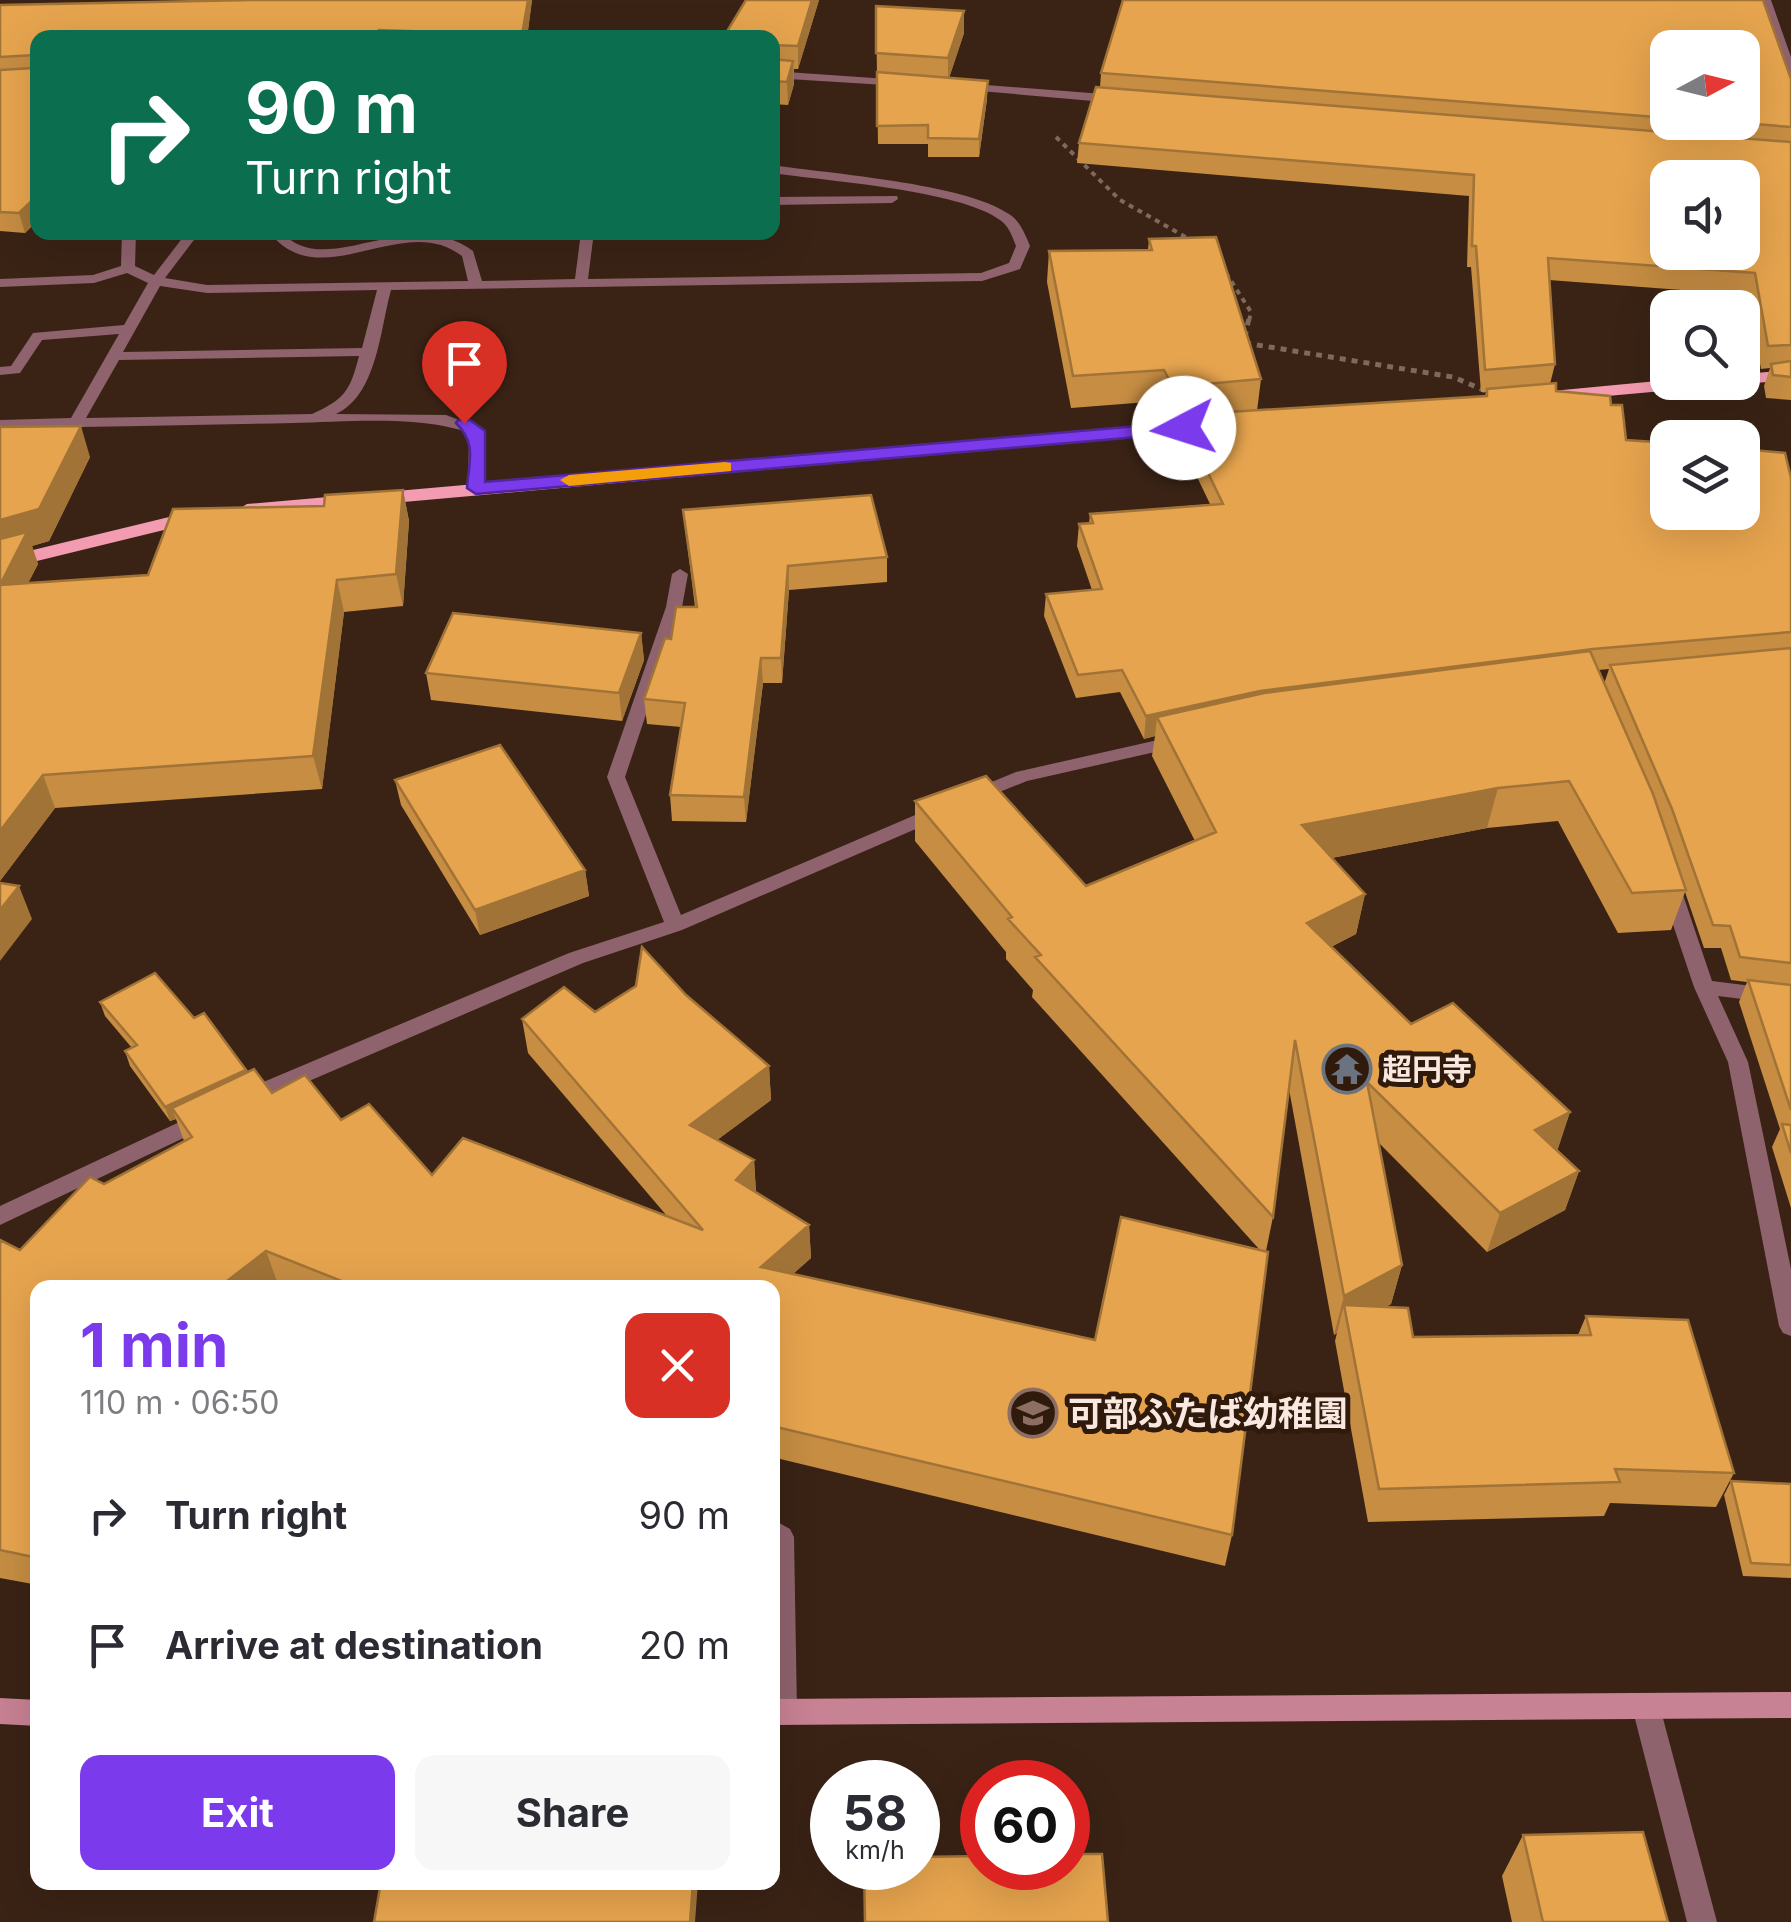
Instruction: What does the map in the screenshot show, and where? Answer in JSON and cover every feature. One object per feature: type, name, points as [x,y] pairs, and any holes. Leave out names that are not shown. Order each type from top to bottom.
[{"type":"main road","points":[[1760,378],[1791,375]]},
{"type":"main road","points":[[1500,400],[1650,387]]},
{"type":"main road","points":[[0,564],[106,535],[204,515],[1244,422]]},
{"type":"street","points":[[1766,0],[1791,74]]},
{"type":"street","points":[[780,75],[919,84]]},
{"type":"street","points":[[939,85],[1136,100]]},
{"type":"street","points":[[0,283],[94,279],[128,268],[156,281],[207,290],[982,277],[1015,266],[1023,246],[1015,226],[1001,214],[949,198],[780,170]]},
{"type":"street","points":[[780,200],[949,198]]},
{"type":"street","points":[[128,268],[129,240]]},
{"type":"street","points":[[75,425],[156,281],[188,240]]},
{"type":"street","points":[[281,240],[286,247],[318,255],[387,240]]},
{"type":"street","points":[[447,240],[468,254],[476,285]]},
{"type":"street","points":[[581,283],[587,240]]},
{"type":"street","points":[[315,418],[343,405],[359,385],[385,286]]},
{"type":"street","points":[[0,370],[15,370],[38,336],[128,329]]},
{"type":"street","points":[[112,356],[368,352]]},
{"type":"street","points":[[0,424],[446,419],[476,431],[476,488]]},
{"type":"street","points":[[675,925],[616,778],[674,607],[680,574]]},
{"type":"street","points":[[0,1216],[222,1110],[576,958],[675,925],[1022,776],[1202,736]]},
{"type":"street","points":[[1664,867],[1704,988],[1738,1062],[1791,1326]]},
{"type":"street","points":[[1704,988],[1791,998]]},
{"type":"street","points":[[780,1537],[780,1596]]},
{"type":"street","points":[[780,1712],[1791,1704]]},
{"type":"street","points":[[1646,1707],[1702,1922]]},
{"type":"street","points":[[0,1711],[30,1713]]},
{"type":"path","points":[[1018,90],[1027,111],[1120,200],[1200,246]]},
{"type":"path","points":[[1223,270],[1251,312],[1244,343],[1453,377],[1477,384],[1500,400]]},
{"type":"building","points":[[528,0],[523,30],[30,30],[30,55],[0,57],[0,5]]},
{"type":"building","points":[[746,0],[812,0],[798,46],[780,45],[780,30],[728,30]]},
{"type":"building","points":[[1123,0],[1763,0],[1791,79],[1791,127],[1760,124],[1760,30],[1650,30],[1650,117],[1101,73]]},
{"type":"building","points":[[876,6],[964,11],[948,58],[876,53]]},
{"type":"building","points":[[780,60],[793,61],[787,82],[780,82]]},
{"type":"building","points":[[30,68],[30,203],[19,213],[0,212],[0,70]]},
{"type":"building","points":[[877,72],[988,81],[979,139],[928,138],[928,125],[877,126]]},
{"type":"building","points":[[1096,87],[1650,131],[1650,140],[1791,142],[1791,345],[1768,346],[1755,273],[1714,270],[1760,270],[1760,160],[1650,160],[1650,265],[1548,258],[1555,364],[1485,370],[1476,246],[1472,246],[1474,175],[1079,143]]},
{"type":"building","points":[[1216,237],[1261,379],[1173,387],[1164,370],[1073,376],[1049,251],[1152,250],[1149,239]]},
{"type":"building","points":[[1791,361],[1791,377],[1773,375],[1771,364]]},
{"type":"building","points":[[1556,383],[1556,391],[1610,396],[1611,405],[1622,405],[1626,440],[1650,442],[1650,530],[1760,530],[1760,451],[1785,453],[1791,478],[1791,632],[1593,649],[1260,691],[1146,716],[1122,670],[1078,675],[1046,594],[1102,589],[1079,524],[1093,523],[1090,514],[1223,504],[1180,415],[1487,396],[1487,389]]},
{"type":"building","points":[[81,426],[39,509],[0,520],[0,427]]},
{"type":"building","points":[[403,490],[396,574],[337,580],[313,756],[43,775],[0,831],[0,585],[148,575],[173,509],[324,506],[325,495]]},
{"type":"building","points":[[871,495],[887,557],[788,566],[781,658],[761,658],[744,797],[670,795],[685,703],[644,699],[665,638],[671,639],[676,607],[697,607],[683,510]]},
{"type":"building","points":[[27,532],[0,585],[0,539]]},
{"type":"building","points":[[453,613],[641,633],[619,693],[426,673]]},
{"type":"building","points":[[1791,648],[1791,963],[1740,957],[1730,926],[1713,925],[1672,809],[1610,665]]},
{"type":"building","points":[[1590,651],[1653,794],[1686,890],[1632,893],[1569,781],[1498,788],[1302,825],[1365,894],[1307,923],[1411,1024],[1453,1003],[1570,1112],[1535,1130],[1579,1171],[1500,1213],[1367,1082],[1402,1265],[1344,1296],[1295,1040],[1273,1217],[1035,957],[1041,955],[915,801],[986,776],[1086,886],[1216,832],[1157,717],[1264,693]]},
{"type":"building","points":[[500,745],[585,870],[475,910],[395,780]]},
{"type":"building","points":[[0,883],[19,886],[0,910]]},
{"type":"building","points":[[642,947],[686,995],[769,1066],[690,1125],[754,1160],[736,1180],[809,1225],[761,1267],[1095,1340],[1121,1217],[1268,1252],[1232,1535],[780,1428],[780,1280],[339,1280],[266,1251],[228,1280],[30,1280],[30,1556],[0,1550],[0,1240],[20,1250],[90,1177],[104,1184],[192,1137],[172,1108],[254,1069],[272,1093],[305,1075],[341,1120],[369,1104],[432,1175],[463,1138],[703,1230],[522,1019],[564,987],[595,1012],[636,986]]},
{"type":"building","points":[[155,973],[194,1018],[204,1013],[246,1070],[165,1107],[125,1051],[137,1045],[100,1002]]},
{"type":"building","points":[[1748,980],[1791,985],[1791,1110]]},
{"type":"building","points":[[1782,1124],[1791,1125],[1791,1153]]},
{"type":"building","points":[[1344,1305],[1408,1308],[1413,1337],[1591,1335],[1586,1316],[1688,1320],[1734,1473],[1615,1469],[1620,1482],[1379,1489]]},
{"type":"building","points":[[1731,1481],[1791,1484],[1791,1565],[1751,1563]]},
{"type":"building","points":[[1643,1832],[1668,1922],[1543,1922],[1523,1835]]},
{"type":"building","points":[[1090,1854],[1102,1854],[1108,1922],[865,1922],[864,1890],[940,1890],[940,1857],[960,1856],[960,1890],[1090,1890]]},
{"type":"building","points":[[380,1890],[692,1890],[690,1922],[374,1922]]},
{"type":"slow traffic","points":[[569,480],[725,467]]},
{"type":"place","name":"超円寺","points":[[1347,1069]]},
{"type":"place","name":"可部ふたば幼稚園","points":[[1033,1413]]},
{"type":"route","points":[[464,423],[476,431],[476,488],[1184,428]]}]
